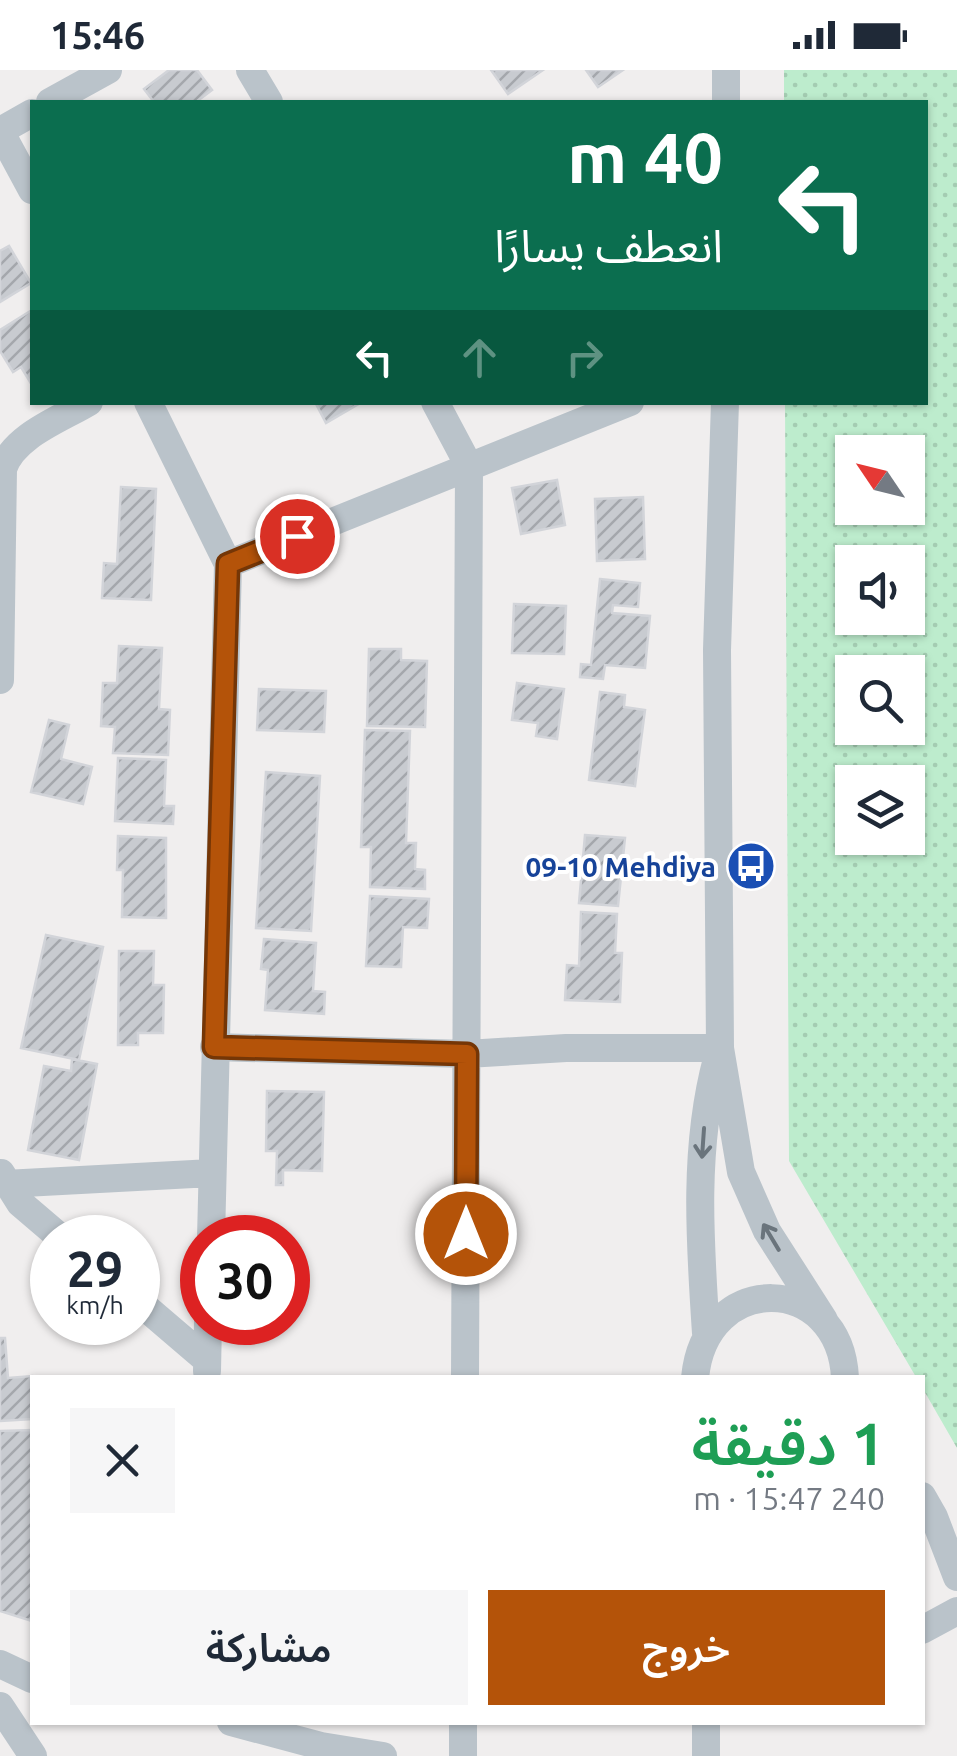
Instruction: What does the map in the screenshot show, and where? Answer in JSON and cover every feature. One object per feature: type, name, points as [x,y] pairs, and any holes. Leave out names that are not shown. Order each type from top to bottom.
[{"type":"street","points":[[54,100],[108,70]]},
{"type":"street","points":[[250,70],[268,100]]},
{"type":"street","points":[[726,70],[726,100]]},
{"type":"street","points":[[30,113],[0,131],[30,186]]},
{"type":"street","points":[[0,680],[6,458],[18,445],[84,405]]},
{"type":"street","points":[[149,405],[228,564],[211,1215]]},
{"type":"street","points":[[437,405],[469,466],[465,1375]]},
{"type":"street","points":[[228,564],[622,405]]},
{"type":"street","points":[[725,405],[717,650],[720,1048],[741,1172],[767,1232],[835,1334],[844,1365]]},
{"type":"street","points":[[214,1047],[467,1054],[566,1048],[720,1048]]},
{"type":"street","points":[[706,1333],[700,1246],[702,1148],[707,1096],[720,1048]]},
{"type":"street","points":[[2,1178],[212,1172]]},
{"type":"street","points":[[2,1178],[34,1215]]},
{"type":"street","points":[[695,1375],[706,1333],[721,1316],[740,1304],[762,1298],[784,1299],[806,1306],[824,1320]]},
{"type":"street","points":[[160,1323],[207,1369]]},
{"type":"street","points":[[925,1501],[955,1572]]},
{"type":"street","points":[[925,1539],[955,1572]]},
{"type":"street","points":[[925,1628],[957,1611]]},
{"type":"street","points":[[0,1664],[23,1684],[0,1702],[33,1756]]},
{"type":"street","points":[[240,1725],[324,1751],[383,1756]]},
{"type":"street","points":[[463,1756],[464,1725]]},
{"type":"street","points":[[706,1725],[706,1756]]},
{"type":"green space","points":[[784,70],[957,70],[957,1448],[925,1392],[925,1375],[915,1375],[789,1161],[785,405],[928,405],[928,100],[784,100]]},
{"type":"building","points":[[169,70],[197,70],[212,90],[199,100],[152,100],[144,89]]},
{"type":"building","points":[[491,70],[543,70],[508,94]]},
{"type":"building","points":[[586,70],[623,70],[598,87]]},
{"type":"building","points":[[9,246],[30,284],[0,302],[0,251]]},
{"type":"building","points":[[30,311],[30,382],[21,367],[13,372],[0,351],[0,330]]},
{"type":"building","points":[[317,405],[357,405],[326,423]]},
{"type":"building","points":[[557,480],[565,525],[521,534],[512,488]]},
{"type":"building","points":[[121,487],[156,489],[151,600],[102,598],[104,563],[117,564]]},
{"type":"building","points":[[643,497],[645,559],[597,561],[595,499]]},
{"type":"building","points":[[600,579],[640,583],[638,607],[613,605],[612,613],[650,616],[645,668],[605,665],[603,679],[580,677],[581,664],[591,665]]},
{"type":"building","points":[[514,604],[566,606],[564,654],[512,653]]},
{"type":"building","points":[[119,646],[162,648],[159,709],[170,710],[168,755],[113,753],[115,727],[101,726],[103,683],[117,683]]},
{"type":"building","points":[[369,649],[401,649],[401,660],[427,661],[425,727],[367,726]]},
{"type":"building","points":[[517,683],[564,689],[557,739],[536,736],[538,723],[512,720]]},
{"type":"building","points":[[259,689],[326,691],[324,732],[257,730]]},
{"type":"building","points":[[600,692],[625,695],[624,707],[645,710],[635,786],[589,780]]},
{"type":"building","points":[[49,720],[69,725],[61,759],[92,767],[83,804],[31,792]]},
{"type":"building","points":[[365,730],[410,731],[406,843],[416,843],[415,869],[425,870],[425,889],[370,887],[371,847],[361,847]]},
{"type":"building","points":[[118,758],[166,760],[164,806],[174,806],[173,824],[115,821]]},
{"type":"building","points":[[266,772],[320,776],[311,931],[256,928]]},
{"type":"building","points":[[585,835],[625,838],[618,906],[579,903]]},
{"type":"building","points":[[118,836],[166,838],[166,918],[122,917],[123,870],[117,870]]},
{"type":"building","points":[[370,896],[429,899],[427,928],[403,927],[401,967],[366,966]]},
{"type":"building","points":[[581,912],[617,914],[615,953],[622,953],[620,1002],[565,1000],[567,965],[579,966]]},
{"type":"building","points":[[46,935],[103,947],[79,1060],[21,1048]]},
{"type":"building","points":[[264,939],[316,943],[313,991],[325,992],[324,1014],[265,1010],[268,970],[261,969]]},
{"type":"building","points":[[119,951],[154,951],[153,985],[164,985],[163,1033],[138,1033],[138,1045],[118,1045]]},
{"type":"building","points":[[72,1059],[97,1064],[79,1160],[28,1150],[44,1066],[71,1071]]},
{"type":"building","points":[[267,1091],[324,1092],[322,1171],[283,1170],[283,1185],[276,1185],[277,1151],[266,1151]]},
{"type":"building","points":[[0,1338],[5,1338],[8,1378],[30,1376],[30,1419],[0,1421]]},
{"type":"building","points":[[30,1430],[30,1620],[0,1611],[0,1431]]},
{"type":"place","name":"09-10 Mehdiya","points":[[751,866]]},
{"type":"route","points":[[297,536],[228,564],[214,1047],[467,1054],[466,1234]]}]
